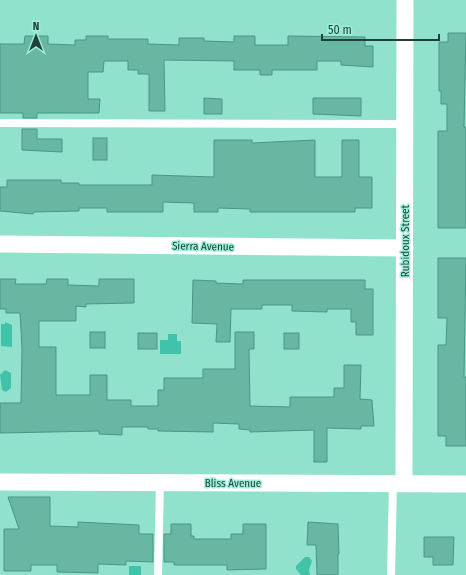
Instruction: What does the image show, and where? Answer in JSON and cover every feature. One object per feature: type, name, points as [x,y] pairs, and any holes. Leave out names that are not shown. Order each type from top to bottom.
[{"type":"street","name":"Rubidoux Street","points":[[399,483],[405,248],[405,0]]},
{"type":"street","name":"Sierra Avenue","points":[[0,244],[405,248]]},
{"type":"street","name":"Bliss Avenue","points":[[0,482],[466,484]]},
{"type":"lane","points":[[0,123],[404,124]]},
{"type":"lane","points":[[158,575],[160,482]]},
{"type":"lane","name":"Rubidoux Street","points":[[391,575],[399,483]]},
{"type":"shaded area","points":[[5,322],[12,325],[12,347],[1,346],[1,324],[5,324]]},
{"type":"shaded area","points":[[168,334],[177,334],[177,341],[181,341],[181,354],[160,354],[160,340],[168,340]]},
{"type":"shaded area","points":[[5,370],[11,373],[11,388],[6,392],[2,390],[0,375]]},
{"type":"shaded area","points":[[305,557],[309,557],[312,561],[309,570],[310,575],[301,575],[296,569],[296,566]]},
{"type":"shaded area","points":[[129,566],[141,566],[141,575],[129,575]]},
{"type":"building","points":[[448,33],[466,33],[464,127],[466,127],[466,228],[438,228],[438,131],[447,131],[447,104],[441,104],[441,91],[439,91],[439,42],[448,42]]},
{"type":"building","points":[[25,36],[48,36],[48,44],[75,45],[75,40],[86,40],[86,36],[108,36],[108,39],[148,39],[148,44],[179,45],[179,38],[204,38],[204,41],[234,42],[234,36],[255,36],[255,45],[288,45],[288,36],[365,37],[365,46],[373,46],[373,67],[341,65],[341,61],[317,61],[317,70],[272,70],[272,75],[260,75],[260,70],[234,70],[234,61],[164,60],[165,111],[149,111],[149,74],[138,74],[138,70],[128,70],[128,61],[104,61],[103,72],[88,72],[88,99],[100,99],[99,113],[37,113],[37,118],[23,118],[23,113],[0,113],[0,44],[24,44]]},
{"type":"building","points":[[204,98],[222,99],[222,114],[204,114]]},
{"type":"building","points":[[313,98],[361,98],[361,116],[313,114]]},
{"type":"building","points":[[22,129],[37,129],[37,139],[62,139],[62,152],[22,150]]},
{"type":"building","points":[[93,138],[107,138],[107,160],[93,160]]},
{"type":"building","points":[[214,140],[252,140],[252,143],[315,140],[315,177],[342,177],[342,140],[359,140],[359,177],[372,177],[372,208],[355,208],[355,212],[250,212],[250,209],[218,208],[218,212],[194,212],[194,203],[163,202],[163,212],[107,212],[107,208],[79,208],[79,211],[34,212],[33,214],[0,211],[0,187],[7,187],[7,180],[61,180],[61,183],[79,183],[79,185],[152,185],[152,175],[214,177]]},
{"type":"building","points":[[438,258],[466,258],[464,377],[466,377],[466,446],[446,446],[446,436],[438,436],[438,345],[446,345],[447,318],[438,318]]},
{"type":"building","points":[[0,279],[16,279],[15,284],[46,284],[47,279],[68,279],[68,285],[99,286],[99,279],[134,279],[134,303],[86,304],[86,307],[76,306],[76,321],[39,321],[39,347],[56,347],[56,395],[90,395],[90,375],[107,375],[107,400],[131,400],[131,406],[158,406],[158,390],[164,390],[164,378],[203,378],[203,369],[235,369],[235,332],[254,332],[254,349],[249,349],[250,406],[290,407],[290,397],[334,397],[334,388],[344,388],[344,365],[361,365],[360,399],[372,400],[374,426],[361,426],[361,429],[327,428],[327,462],[314,462],[314,430],[250,432],[250,430],[239,429],[239,424],[213,423],[213,432],[158,431],[158,429],[148,429],[148,427],[122,427],[122,435],[99,434],[99,431],[0,433],[0,403],[21,403],[22,349],[20,313],[6,313],[6,309],[0,309]]},
{"type":"building","points":[[193,280],[243,284],[243,280],[365,280],[365,289],[373,289],[373,335],[356,335],[356,322],[351,322],[351,309],[327,309],[327,312],[292,311],[292,305],[262,305],[262,309],[231,309],[230,342],[216,342],[217,324],[192,323]]},
{"type":"building","points":[[90,332],[105,332],[105,348],[90,348]]},
{"type":"building","points":[[138,333],[157,333],[157,349],[138,349]]},
{"type":"building","points":[[284,333],[299,333],[299,349],[284,349]]},
{"type":"building","points":[[8,497],[50,497],[50,526],[78,527],[78,522],[139,525],[139,534],[153,534],[153,562],[126,561],[126,565],[98,564],[98,573],[57,572],[57,565],[31,565],[31,571],[4,571],[4,529],[19,529]]},
{"type":"building","points":[[308,522],[338,524],[338,575],[317,575],[316,545],[307,545]]},
{"type":"building","points":[[171,524],[191,524],[191,536],[194,536],[194,539],[231,539],[231,534],[243,534],[243,524],[266,524],[266,569],[227,570],[227,565],[174,565],[174,562],[164,562],[164,534],[171,534]]},
{"type":"building","points":[[424,537],[454,537],[453,565],[433,565],[433,557],[424,557]]}]
